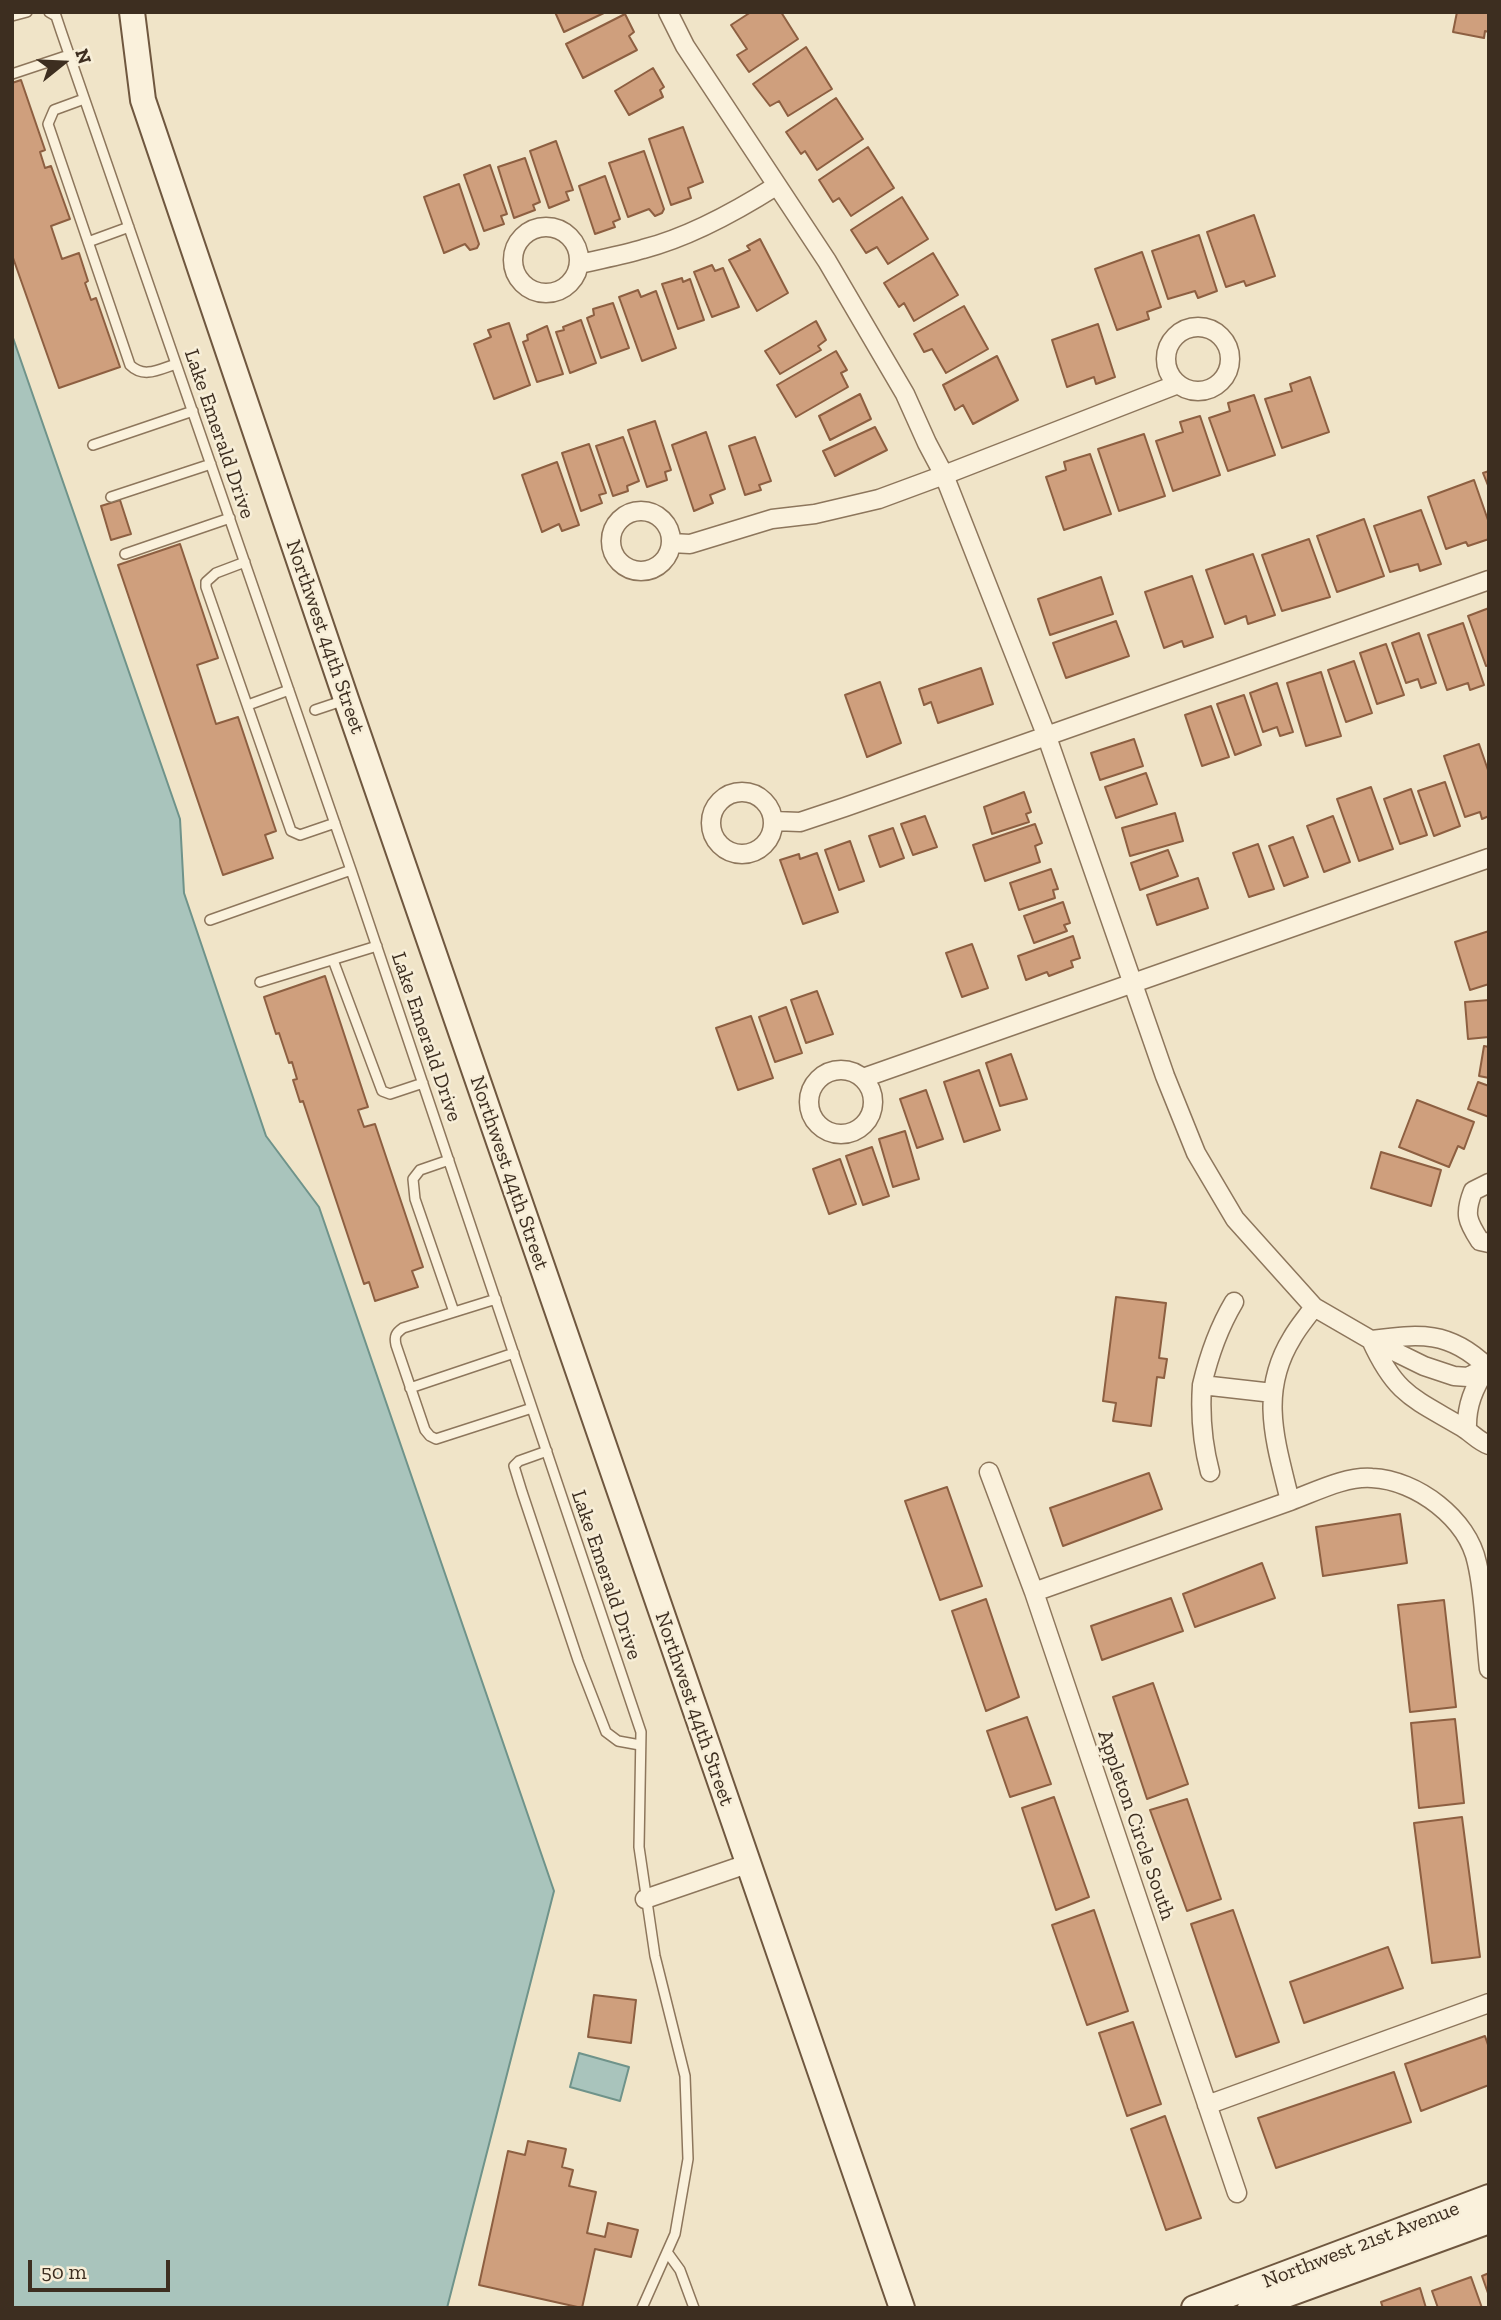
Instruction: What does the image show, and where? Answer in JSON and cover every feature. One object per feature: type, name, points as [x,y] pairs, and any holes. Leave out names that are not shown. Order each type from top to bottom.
[{"type":"street","points":[[668,12],[685,46],[827,261],[905,394],[944,475],[1047,737],[1164,1076],[1196,1153],[1235,1219],[1314,1307],[1371,1340],[1424,1366],[1454,1376],[1468,1377],[1488,1367]]},
{"type":"street","name":"Northwest 44th Street","points":[[130,20],[143,100],[346,699],[902,2308]]},
{"type":"street","points":[[580,264],[645,249],[703,227],[737,211],[776,186]]},
{"type":"street","points":[[671,543],[690,544],[772,519],[815,514],[879,499],[1178,384]]},
{"type":"street","points":[[774,821],[800,821],[1047,737],[1489,580]]},
{"type":"street","points":[[863,1078],[1489,858]]},
{"type":"street","points":[[1489,1182],[1473,1191],[1467,1207],[1469,1225],[1480,1241],[1489,1243]]},
{"type":"street","points":[[1210,1472],[1203,1446],[1200,1412],[1202,1385],[1209,1355],[1222,1322],[1234,1303]]},
{"type":"street","points":[[1290,1501],[1274,1440],[1270,1403],[1278,1365],[1292,1338],[1314,1307]]},
{"type":"street","points":[[1371,1340],[1415,1334],[1444,1339],[1475,1356],[1488,1367]]},
{"type":"street","points":[[1371,1340],[1383,1366],[1398,1387],[1413,1400],[1467,1430],[1479,1442],[1489,1446]]},
{"type":"street","points":[[1467,1430],[1466,1412],[1473,1391],[1488,1367]]},
{"type":"street","points":[[1202,1385],[1273,1393]]},
{"type":"street","name":"Appleton Circle South","points":[[989,1472],[1034,1592],[1237,2193]]},
{"type":"street","points":[[1034,1592],[1349,1480],[1372,1478],[1403,1484],[1430,1499],[1460,1527],[1477,1562],[1489,1670]]},
{"type":"street","points":[[645,1899],[747,1864]]},
{"type":"street","points":[[1207,2105],[1489,2003]]},
{"type":"street","name":"Northwest 21st Avenue","points":[[1194,2308],[1489,2197]]},
{"type":"street","name":"Northwest 21st Avenue","points":[[1250,2308],[1489,2221]]},
{"type":"lane","points":[[12,16],[27,12]]},
{"type":"lane","name":"Lake Emerald Drive","points":[[49,12],[55,16],[69,55],[230,518],[641,1731],[639,1847],[655,1956],[685,2076],[688,2158],[675,2234],[642,2308]]},
{"type":"lane","points":[[12,74],[69,55]]},
{"type":"lane","points":[[84,99],[54,110],[48,124],[130,365],[144,374],[176,364]]},
{"type":"lane","points":[[88,242],[129,227]]},
{"type":"lane","points":[[93,445],[192,411]]},
{"type":"lane","points":[[111,497],[211,464]]},
{"type":"lane","points":[[125,554],[230,518]]},
{"type":"lane","points":[[245,562],[216,573],[206,582],[290,831],[300,835],[335,823]]},
{"type":"lane","points":[[248,705],[289,690]]},
{"type":"lane","points":[[315,710],[346,699]]},
{"type":"lane","points":[[210,920],[351,870]]},
{"type":"lane","points":[[260,982],[377,946]]},
{"type":"lane","points":[[334,960],[382,1091],[390,1094],[423,1083]]},
{"type":"lane","points":[[449,1160],[420,1170],[413,1179],[415,1199],[454,1312]]},
{"type":"lane","points":[[495,1299],[403,1328],[397,1332],[396,1345],[425,1430],[436,1439],[532,1408]]},
{"type":"lane","points":[[411,1388],[514,1353]]},
{"type":"lane","points":[[547,1451],[519,1461],[514,1466],[522,1492],[578,1660],[606,1732],[618,1741],[640,1745]]},
{"type":"lane","points":[[667,2252],[680,2270],[694,2308]]},
{"type":"water","points":[[12,335],[180,819],[184,893],[266,1136],[319,1207],[554,1891],[447,2308],[12,2308]]},
{"type":"water","points":[[579,2053],[629,2067],[620,2101],[570,2087]]},
{"type":"building","points":[[555,12],[606,12],[564,32]]},
{"type":"building","points":[[751,12],[781,12],[798,39],[749,72],[737,55],[747,49],[731,25]]},
{"type":"building","points":[[1457,12],[1489,12],[1489,32],[1485,31],[1484,38],[1453,32]]},
{"type":"building","points":[[625,14],[634,32],[629,36],[637,50],[583,78],[566,44]]},
{"type":"building","points":[[806,47],[832,89],[788,116],[779,101],[770,106],[753,84]]},
{"type":"building","points":[[653,68],[664,87],[660,90],[663,97],[629,115],[615,91]]},
{"type":"building","points":[[21,80],[45,150],[40,152],[45,168],[51,166],[70,219],[51,226],[62,259],[79,253],[91,300],[96,298],[120,367],[59,388],[12,255],[12,83]]},
{"type":"building","points":[[836,98],[863,139],[817,170],[805,151],[801,154],[786,132]]},
{"type":"building","points":[[683,127],[703,182],[688,188],[691,198],[671,205],[649,139]]},
{"type":"building","points":[[556,141],[573,190],[566,192],[569,200],[549,208],[530,151]]},
{"type":"building","points":[[868,147],[894,188],[851,216],[839,198],[833,202],[819,180]]},
{"type":"building","points":[[644,151],[664,209],[655,216],[649,209],[628,217],[609,163]]},
{"type":"building","points":[[525,158],[540,202],[533,205],[535,210],[514,218],[498,167]]},
{"type":"building","points":[[490,165],[507,214],[501,216],[504,224],[484,231],[464,175]]},
{"type":"building","points":[[605,176],[620,219],[613,222],[615,227],[595,234],[579,186]]},
{"type":"building","points":[[459,184],[479,244],[477,248],[470,250],[465,244],[444,253],[424,197]]},
{"type":"building","points":[[902,197],[928,239],[888,264],[877,247],[866,253],[851,230]]},
{"type":"building","points":[[1254,215],[1275,276],[1246,286],[1244,281],[1226,287],[1207,232]]},
{"type":"building","points":[[1199,235],[1217,291],[1198,298],[1195,291],[1168,299],[1152,251]]},
{"type":"building","points":[[760,239],[788,293],[757,311],[729,260],[750,250],[747,246]]},
{"type":"building","points":[[1142,252],[1161,307],[1147,312],[1149,319],[1117,330],[1095,269]]},
{"type":"building","points":[[933,253],[958,295],[914,321],[904,303],[899,307],[884,283]]},
{"type":"building","points":[[712,265],[715,271],[723,268],[739,307],[712,317],[694,272]]},
{"type":"building","points":[[682,278],[683,282],[690,279],[704,320],[678,329],[662,284]]},
{"type":"building","points":[[638,290],[641,297],[656,291],[676,348],[642,361],[619,297]]},
{"type":"building","points":[[613,303],[629,348],[601,358],[587,318],[594,315],[593,309]]},
{"type":"building","points":[[964,306],[988,349],[946,373],[932,349],[924,352],[914,334]]},
{"type":"building","points":[[581,320],[596,363],[570,373],[556,332]]},
{"type":"building","points":[[816,321],[826,340],[818,346],[821,350],[780,374],[765,351]]},
{"type":"building","points":[[509,323],[530,385],[494,399],[474,344],[491,337],[488,330]]},
{"type":"building","points":[[1098,324],[1115,377],[1096,384],[1094,377],[1067,387],[1052,340]]},
{"type":"building","points":[[547,326],[563,374],[537,382],[523,342],[528,340],[527,335]]},
{"type":"building","points":[[836,351],[847,370],[841,373],[848,387],[796,417],[777,385]]},
{"type":"building","points":[[997,356],[1018,400],[973,424],[963,405],[955,410],[943,385]]},
{"type":"building","points":[[1310,377],[1329,432],[1282,448],[1265,399],[1292,391],[1290,384]]},
{"type":"building","points":[[860,394],[871,419],[830,440],[819,416]]},
{"type":"building","points":[[1254,395],[1275,455],[1228,471],[1209,418],[1230,411],[1228,403]]},
{"type":"building","points":[[1200,416],[1220,475],[1173,491],[1156,441],[1183,432],[1180,422]]},
{"type":"building","points":[[655,421],[671,470],[665,472],[667,480],[647,487],[628,430]]},
{"type":"building","points":[[875,427],[887,450],[835,476],[823,451]]},
{"type":"building","points":[[706,432],[725,489],[710,495],[713,503],[694,511],[672,445]]},
{"type":"building","points":[[1144,434],[1165,496],[1119,511],[1098,449]]},
{"type":"building","points":[[623,437],[639,481],[627,486],[628,491],[613,496],[596,446]]},
{"type":"building","points":[[755,437],[771,481],[759,485],[761,490],[745,495],[729,446]]},
{"type":"building","points":[[589,444],[606,493],[599,495],[602,503],[581,511],[562,453]]},
{"type":"building","points":[[1090,454],[1111,514],[1064,530],[1046,477],[1066,470],[1064,462]]},
{"type":"building","points":[[557,462],[579,525],[562,531],[559,524],[542,532],[522,475]]},
{"type":"building","points":[[1489,471],[1489,488],[1483,473]]},
{"type":"building","points":[[1474,480],[1489,523],[1489,539],[1468,546],[1466,542],[1446,549],[1428,497]]},
{"type":"building","points":[[120,500],[131,534],[111,540],[101,506]]},
{"type":"building","points":[[1421,510],[1441,564],[1420,571],[1418,564],[1390,572],[1374,526]]},
{"type":"building","points":[[1364,519],[1384,576],[1337,592],[1317,536]]},
{"type":"building","points":[[1309,539],[1330,597],[1282,611],[1262,555]]},
{"type":"building","points":[[180,544],[218,658],[197,665],[216,724],[238,717],[276,831],[265,835],[273,858],[223,875],[118,565]]},
{"type":"building","points":[[1253,554],[1275,615],[1248,624],[1246,616],[1225,624],[1206,570]]},
{"type":"building","points":[[1192,576],[1213,637],[1184,647],[1182,641],[1164,648],[1145,592]]},
{"type":"building","points":[[1101,577],[1113,614],[1050,635],[1038,599]]},
{"type":"building","points":[[1489,608],[1489,665],[1486,666],[1468,616]]},
{"type":"building","points":[[1116,621],[1129,656],[1066,678],[1053,643]]},
{"type":"building","points":[[1463,623],[1484,685],[1470,690],[1468,683],[1447,690],[1428,635]]},
{"type":"building","points":[[1419,633],[1436,683],[1421,688],[1418,679],[1406,683],[1392,643]]},
{"type":"building","points":[[1386,644],[1404,695],[1377,704],[1360,653]]},
{"type":"building","points":[[1354,661],[1372,713],[1346,722],[1328,670]]},
{"type":"building","points":[[981,668],[993,704],[938,723],[931,702],[924,705],[919,689]]},
{"type":"building","points":[[1321,672],[1341,736],[1306,746],[1287,683]]},
{"type":"building","points":[[880,682],[901,743],[867,757],[845,695]]},
{"type":"building","points":[[1277,683],[1293,732],[1280,736],[1277,727],[1263,732],[1250,693]]},
{"type":"building","points":[[1244,695],[1261,745],[1235,755],[1217,704]]},
{"type":"building","points":[[1211,706],[1229,757],[1202,766],[1185,715]]},
{"type":"building","points":[[1134,739],[1143,766],[1100,780],[1091,753]]},
{"type":"building","points":[[1479,744],[1489,773],[1489,816],[1482,819],[1480,812],[1465,817],[1444,756]]},
{"type":"building","points":[[1146,773],[1157,804],[1116,818],[1105,787]]},
{"type":"building","points":[[1445,782],[1460,826],[1434,836],[1418,791]]},
{"type":"building","points":[[1371,787],[1393,849],[1359,861],[1337,799]]},
{"type":"building","points":[[1411,789],[1427,835],[1400,844],[1384,799]]},
{"type":"building","points":[[1024,792],[1031,812],[1026,814],[1029,822],[992,834],[984,807]]},
{"type":"building","points":[[1175,813],[1183,841],[1130,856],[1122,828]]},
{"type":"building","points":[[925,816],[937,847],[913,855],[901,824]]},
{"type":"building","points":[[1333,816],[1350,862],[1324,872],[1307,826]]},
{"type":"building","points":[[1035,824],[1042,843],[1035,846],[1040,862],[985,881],[973,845]]},
{"type":"building","points":[[893,828],[904,858],[880,867],[869,836]]},
{"type":"building","points":[[1293,837],[1308,877],[1284,886],[1269,846]]},
{"type":"building","points":[[850,841],[864,881],[839,890],[825,850]]},
{"type":"building","points":[[1258,844],[1274,889],[1249,897],[1233,853]]},
{"type":"building","points":[[1168,850],[1178,876],[1140,890],[1131,863]]},
{"type":"building","points":[[817,853],[838,912],[803,924],[780,860],[799,854],[800,859]]},
{"type":"building","points":[[1051,869],[1058,889],[1053,890],[1055,898],[1019,910],[1010,883]]},
{"type":"building","points":[[1198,878],[1208,908],[1157,925],[1147,895]]},
{"type":"building","points":[[1063,902],[1070,923],[1064,925],[1067,931],[1034,943],[1024,916]]},
{"type":"building","points":[[1489,931],[1489,984],[1470,990],[1455,942]]},
{"type":"building","points":[[1073,936],[1080,958],[1071,961],[1073,967],[1049,976],[1047,972],[1026,980],[1018,956]]},
{"type":"building","points":[[972,944],[988,988],[962,997],[946,953]]},
{"type":"building","points":[[325,976],[368,1107],[358,1110],[364,1127],[375,1124],[423,1267],[412,1271],[418,1287],[375,1301],[369,1282],[364,1284],[303,1101],[300,1102],[293,1080],[297,1079],[292,1062],[289,1063],[279,1033],[276,1034],[264,997]]},
{"type":"building","points":[[817,991],[833,1034],[806,1043],[791,1000]]},
{"type":"building","points":[[1489,1000],[1489,1037],[1468,1039],[1465,1002]]},
{"type":"building","points":[[786,1007],[802,1053],[775,1062],[759,1017]]},
{"type":"building","points":[[751,1016],[773,1078],[738,1090],[716,1028]]},
{"type":"building","points":[[1484,1046],[1489,1047],[1489,1078],[1479,1076]]},
{"type":"building","points":[[1011,1054],[1027,1099],[1000,1106],[986,1063]]},
{"type":"building","points":[[979,1070],[1000,1130],[964,1142],[944,1082]]},
{"type":"building","points":[[1478,1082],[1489,1086],[1489,1117],[1468,1109]]},
{"type":"building","points":[[926,1090],[943,1139],[917,1148],[900,1099]]},
{"type":"building","points":[[1417,1100],[1474,1122],[1464,1149],[1458,1146],[1449,1167],[1399,1147]]},
{"type":"building","points":[[905,1131],[919,1179],[893,1187],[879,1139]]},
{"type":"building","points":[[872,1147],[889,1196],[863,1205],[846,1156]]},
{"type":"building","points":[[1381,1152],[1441,1170],[1431,1206],[1371,1188]]},
{"type":"building","points":[[840,1159],[856,1204],[829,1214],[813,1169]]},
{"type":"building","points":[[1116,1297],[1166,1303],[1159,1358],[1167,1359],[1164,1378],[1157,1377],[1151,1426],[1113,1421],[1116,1403],[1103,1401]]},
{"type":"building","points":[[1149,1473],[1162,1509],[1063,1546],[1050,1508]]},
{"type":"building","points":[[947,1487],[982,1586],[940,1600],[905,1501]]},
{"type":"building","points":[[1400,1514],[1407,1563],[1323,1576],[1316,1527]]},
{"type":"building","points":[[1262,1563],[1275,1598],[1195,1627],[1183,1594]]},
{"type":"building","points":[[1171,1598],[1183,1631],[1102,1660],[1091,1626]]},
{"type":"building","points":[[986,1599],[1019,1697],[986,1711],[952,1611]]},
{"type":"building","points":[[1444,1600],[1456,1707],[1410,1712],[1398,1605]]},
{"type":"building","points":[[1153,1683],[1188,1784],[1147,1799],[1113,1697]]},
{"type":"building","points":[[1027,1717],[1051,1784],[1010,1797],[987,1731]]},
{"type":"building","points":[[1455,1719],[1464,1803],[1419,1808],[1411,1723]]},
{"type":"building","points":[[1054,1797],[1089,1897],[1056,1910],[1022,1808]]},
{"type":"building","points":[[1187,1799],[1221,1899],[1187,1911],[1150,1810]]},
{"type":"building","points":[[1462,1817],[1480,1957],[1432,1963],[1414,1823]]},
{"type":"building","points":[[1094,1910],[1128,2011],[1087,2025],[1052,1925]]},
{"type":"building","points":[[1233,1910],[1279,2042],[1236,2057],[1191,1924]]},
{"type":"building","points":[[1388,1947],[1403,1988],[1304,2023],[1290,1982]]},
{"type":"building","points":[[594,1995],[636,2000],[631,2043],[588,2037]]},
{"type":"building","points":[[1133,2022],[1161,2104],[1127,2116],[1099,2033]]},
{"type":"building","points":[[1485,2036],[1489,2048],[1489,2085],[1421,2111],[1405,2064]]},
{"type":"building","points":[[1394,2072],[1411,2122],[1276,2168],[1258,2118]]},
{"type":"building","points":[[1165,2116],[1201,2218],[1166,2230],[1131,2129]]},
{"type":"building","points":[[528,2141],[566,2149],[562,2167],[573,2170],[569,2186],[596,2192],[587,2233],[605,2237],[608,2223],[638,2230],[631,2257],[595,2249],[582,2308],[479,2285],[508,2151],[525,2155]]},
{"type":"building","points":[[1489,2273],[1489,2296],[1482,2276]]},
{"type":"building","points":[[1471,2277],[1482,2308],[1438,2308],[1432,2291]]},
{"type":"building","points":[[1420,2288],[1426,2308],[1383,2308],[1381,2302]]}]
